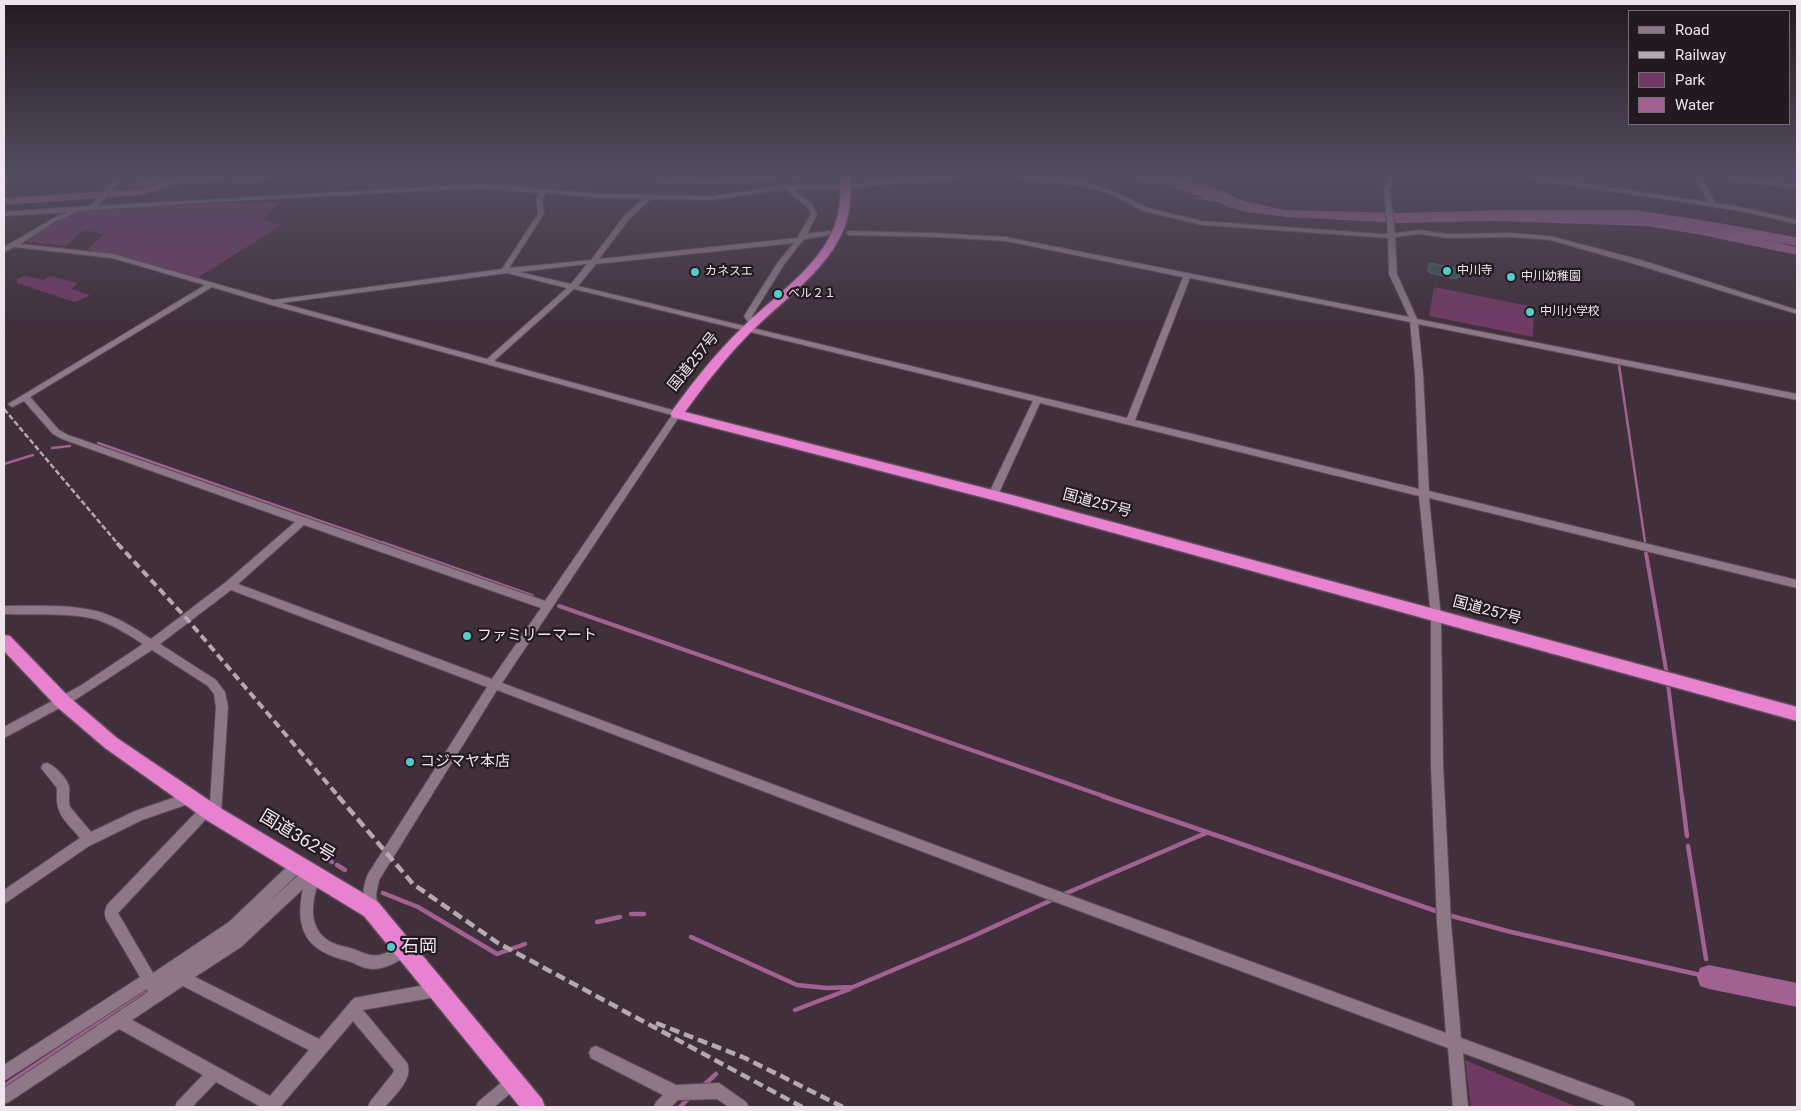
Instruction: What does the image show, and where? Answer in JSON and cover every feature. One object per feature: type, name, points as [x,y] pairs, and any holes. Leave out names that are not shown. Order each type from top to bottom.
[{"type":"highway","name":"国道257号","points":[[840,228],[818,261],[711,366],[677,414],[993,495],[1797,714]]},
{"type":"highway","name":"国道362号","points":[[4,641],[62,701],[111,743],[211,812],[371,909],[534,1107]]},
{"type":"street","points":[[4,250],[41,228]]},
{"type":"street","points":[[506,271],[532,228]]},
{"type":"street","points":[[488,362],[573,286],[594,262],[617,228]]},
{"type":"street","points":[[750,326],[748,316],[806,228]]},
{"type":"street","points":[[1297,228],[1392,234],[1420,232],[1447,236],[1523,235],[1564,241],[1797,312]]},
{"type":"street","points":[[1391,228],[1391,254],[1394,274],[1414,320],[1419,374],[1424,494],[1436,617],[1437,764],[1444,923],[1460,1107]]},
{"type":"street","points":[[849,233],[998,238],[1797,396]]},
{"type":"street","points":[[271,302],[399,283],[800,239],[829,234]]},
{"type":"street","points":[[13,244],[113,256],[210,285],[677,414],[495,684],[374,878],[369,895],[371,909]]},
{"type":"street","points":[[506,271],[750,326],[1130,422],[1797,584]]},
{"type":"street","points":[[1130,422],[1187,276]]},
{"type":"street","points":[[12,404],[210,285]]},
{"type":"street","points":[[25,397],[56,432],[65,437],[548,606]]},
{"type":"street","points":[[993,495],[1038,399]]},
{"type":"street","points":[[4,733],[84,690],[150,645],[230,585],[302,521]]},
{"type":"street","points":[[230,585],[1050,894],[1628,1107]]},
{"type":"street","points":[[4,610],[61,611],[99,616],[123,626],[150,645],[202,676],[212,683],[218,692],[222,707],[211,812],[112,910],[111,914],[154,986]]},
{"type":"street","points":[[48,768],[63,786],[62,802],[64,810],[90,840]]},
{"type":"street","points":[[4,898],[60,858],[90,840],[139,815],[190,798]]},
{"type":"street","points":[[308,870],[306,916],[309,930],[316,940],[342,955],[354,956],[370,962],[383,961],[404,950]]},
{"type":"street","points":[[4,1098],[118,1020],[154,986],[182,978],[240,939],[308,870]]},
{"type":"street","points":[[4,1074],[154,986],[308,870]]},
{"type":"street","points":[[182,978],[321,1048]]},
{"type":"street","points":[[118,1020],[271,1106],[360,1003],[436,990]]},
{"type":"street","points":[[353,1009],[402,1068],[400,1077],[379,1106]]},
{"type":"street","points":[[596,1053],[689,1092],[719,1091],[741,1107]]},
{"type":"street","points":[[182,1107],[215,1073]]},
{"type":"street","points":[[483,1107],[514,1082]]},
{"type":"street","points":[[661,1107],[689,1092]]},
{"type":"green space","points":[[37,228],[277,228],[197,278],[88,249],[104,234],[84,230],[65,246],[19,241]]},
{"type":"green space","points":[[25,276],[43,280],[50,276],[78,283],[71,289],[90,295],[75,302],[17,283],[17,279]]},
{"type":"green space","points":[[1434,287],[1534,307],[1533,337],[1429,316]]},
{"type":"green space","points":[[1465,1060],[1577,1107],[1471,1107]]},
{"type":"water","points":[[1692,228],[1745,228],[1797,238],[1797,246]]},
{"type":"building","name":"中川寺","points":[[1430,263],[1463,270],[1462,277],[1457,276],[1457,279],[1430,273],[1428,271]]},
{"type":"waterway","points":[[1682,228],[1797,251]]},
{"type":"waterway","points":[[1619,365],[1645,542]]},
{"type":"waterway","points":[[98,443],[386,544]]},
{"type":"waterway","points":[[52,448],[70,446]]},
{"type":"waterway","points":[[4,464],[33,455]]},
{"type":"waterway","points":[[382,543],[532,596]]},
{"type":"waterway","points":[[1646,553],[1667,675]]},
{"type":"waterway","points":[[559,606],[1106,797]]},
{"type":"waterway","points":[[1668,684],[1682,797]]},
{"type":"waterway","points":[[1102,796],[1439,912]]},
{"type":"waterway","points":[[1682,796],[1687,836]]},
{"type":"waterway","points":[[1062,895],[1206,833]]},
{"type":"waterway","points":[[1688,846],[1706,959]]},
{"type":"waterway","points":[[326,858],[332,862]]},
{"type":"waterway","points":[[337,865],[345,870]]},
{"type":"waterway","points":[[383,893],[418,907],[497,954],[525,944]]},
{"type":"waterway","points":[[691,937],[797,985],[827,988],[853,987],[969,938],[1054,899]]},
{"type":"waterway","points":[[631,914],[644,914]]},
{"type":"waterway","points":[[1448,915],[1511,932],[1709,977],[1709,975]]},
{"type":"waterway","points":[[597,922],[620,917]]},
{"type":"waterway","points":[[1709,977],[1797,995]]},
{"type":"waterway","points":[[4,1086],[151,988]]},
{"type":"waterway","points":[[795,1010],[850,989]]},
{"type":"waterway","points":[[704,1085],[716,1074]]},
{"type":"waterway","points":[[680,1107],[690,1097]]},
{"type":"railway","points":[[4,409],[118,544]]},
{"type":"railway","points":[[117,543],[187,619],[339,797]]},
{"type":"railway","points":[[338,796],[413,884],[498,943],[802,1107]]},
{"type":"railway","points":[[656,1023],[745,1058],[843,1107]]},
{"type":"place","name":"中川寺","points":[[1447,271]]},
{"type":"place","name":"カネスエ","points":[[695,272]]},
{"type":"place","name":"中川幼稚園","points":[[1511,277]]},
{"type":"place","name":"ベル２１","points":[[778,294]]},
{"type":"place","name":"中川小学校","points":[[1530,312]]},
{"type":"place","name":"ファミリーマート","points":[[467,636]]},
{"type":"place","name":"コジマヤ本店","points":[[410,762]]},
{"type":"place","name":"石岡","points":[[391,947]]}]
